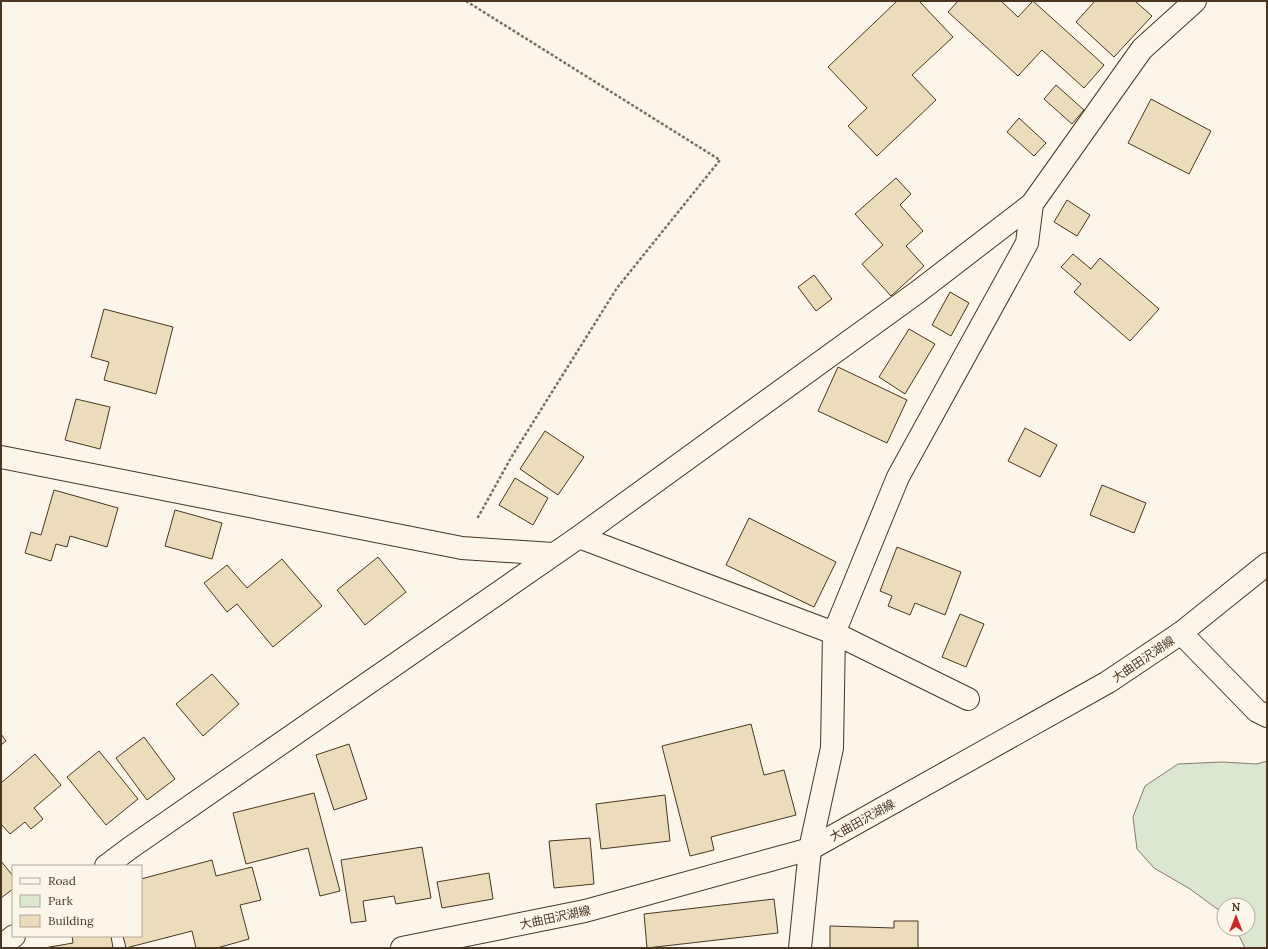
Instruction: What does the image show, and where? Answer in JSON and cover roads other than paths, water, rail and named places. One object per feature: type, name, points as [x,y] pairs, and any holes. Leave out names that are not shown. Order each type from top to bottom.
[{"type":"street","points":[[107,865],[136,843],[579,537],[919,291],[1032,204],[1142,49],[1195,1]]},
{"type":"street","points":[[800,948],[810,849],[832,748],[834,633],[898,477],[1027,243],[1032,204]]},
{"type":"street","points":[[1,457],[462,548],[553,554]]},
{"type":"street","points":[[579,537],[834,633],[968,699]]},
{"type":"street","name":"大曲田沢湖線","points":[[402,948],[585,911],[810,849],[1108,682],[1181,633],[1267,564]]},
{"type":"street","points":[[1181,633],[1257,711],[1267,716]]},
{"type":"street","points":[[1,946],[13,937]]}]
